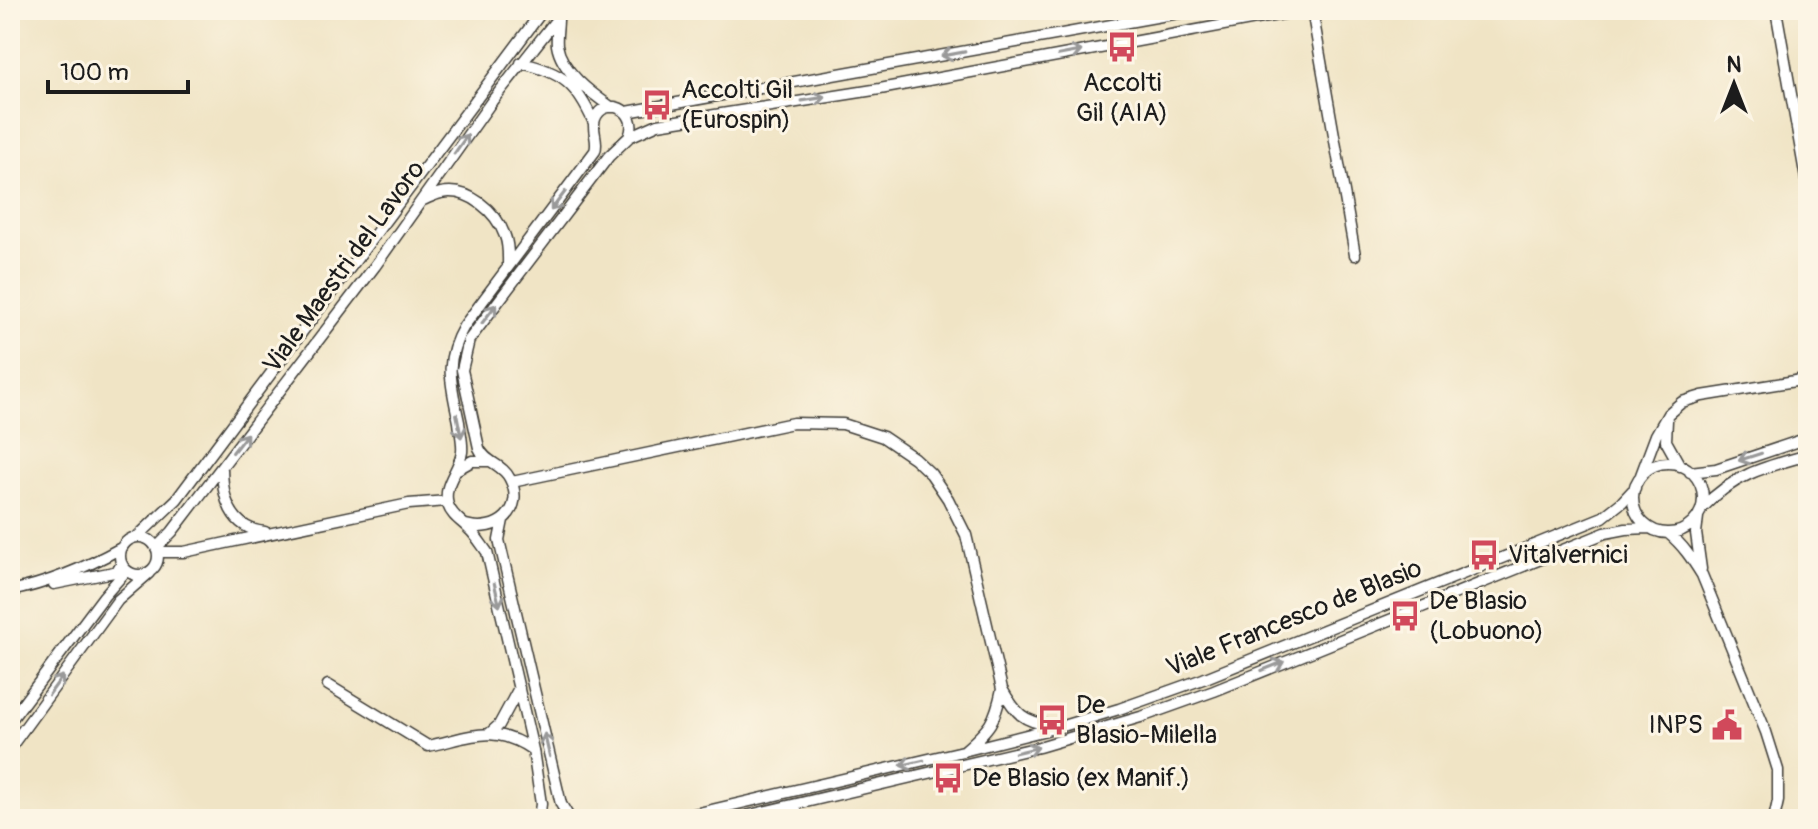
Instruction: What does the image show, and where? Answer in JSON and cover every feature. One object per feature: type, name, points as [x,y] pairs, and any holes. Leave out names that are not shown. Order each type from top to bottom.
[{"type":"street","name":"Viale Maestri del Lavoro","points":[[137,537],[177,499],[543,10]]},
{"type":"street","points":[[594,123],[600,112],[611,107],[627,112],[1195,10]]},
{"type":"street","points":[[466,525],[485,528],[503,520],[514,502],[512,482],[507,473],[482,456],[479,448],[462,370],[469,340],[619,145],[629,137],[658,124],[892,87],[1305,10]]},
{"type":"street","points":[[1312,10],[1355,255]]},
{"type":"street","points":[[1776,10],[1808,190]]},
{"type":"street","name":"Viale Maestri del Lavoro","points":[[157,550],[333,322],[492,101],[561,14]]},
{"type":"street","points":[[561,14],[557,45],[562,60],[572,73],[611,107]]},
{"type":"street","points":[[521,63],[564,79],[578,93],[594,123],[597,143],[595,151],[464,326],[456,341],[450,365],[462,455],[446,490],[450,511],[466,525],[487,552],[533,750],[541,804],[539,819]]},
{"type":"street","points":[[627,112],[632,122],[629,137]]},
{"type":"street","points":[[596,136],[606,144],[619,145]]},
{"type":"street","points":[[421,201],[441,193],[458,193],[487,209],[505,235],[508,267]]},
{"type":"street","points":[[1808,377],[1682,402],[1668,414],[1656,435],[1637,483],[1633,498],[1635,510],[1649,528],[1668,533],[1680,531],[1690,525],[1717,492],[1734,480],[1808,455]]},
{"type":"street","points":[[1668,414],[1666,441],[1680,466]]},
{"type":"street","points":[[512,482],[793,423],[843,424],[883,437],[899,446],[931,474],[957,515],[966,535],[1002,689],[1012,707],[1025,719],[1035,723],[1066,725]]},
{"type":"street","points":[[1690,472],[1716,469],[1808,438]]},
{"type":"street","points":[[456,470],[472,461],[491,462]]},
{"type":"street","points":[[1637,483],[1649,469],[1657,466],[1669,464],[1690,472],[1703,498],[1696,533],[1702,575]]},
{"type":"street","points":[[222,466],[225,501],[232,512],[241,523],[255,531],[275,532]]},
{"type":"street","name":"Viale Francesco de Blasio","points":[[673,819],[1066,725],[1168,692],[1603,517],[1622,502],[1637,483]]},
{"type":"street","points":[[121,548],[120,560],[124,569],[137,575],[184,552],[409,504],[447,501]]},
{"type":"street","points":[[503,520],[499,540],[561,804],[570,819]]},
{"type":"street","name":"Viale Francesco de Blasio","points":[[733,819],[1039,747],[1144,716],[1214,691],[1605,533],[1649,528]]},
{"type":"street","points":[[1668,533],[1702,575],[1766,732],[1778,770],[1778,801],[1774,819]]},
{"type":"street","points":[[10,748],[118,600],[157,563],[157,550],[148,539],[137,537],[78,570],[40,585]]},
{"type":"street","points":[[157,550],[184,552]]},
{"type":"street","points":[[10,591],[99,577],[124,569]]},
{"type":"street","points":[[10,721],[124,569]]},
{"type":"street","points":[[328,685],[428,746],[490,733],[518,740],[533,750]]},
{"type":"street","points":[[490,733],[499,725],[519,687]]},
{"type":"street","points":[[963,751],[993,722],[1002,689]]},
{"type":"street","points":[[771,819],[841,793]]},
{"type":"street","points":[[548,819],[570,819]]},
{"type":"place","name":"Accolti Gil (AIA)","points":[[1122,47]]},
{"type":"place","name":"Accolti Gil (Eurospin)","points":[[657,105]]},
{"type":"place","name":"Vitalvernici","points":[[1484,555]]},
{"type":"place","name":"De Blasio (Lobuono)","points":[[1405,616]]},
{"type":"place","name":"De Blasio-Milella","points":[[1052,720]]},
{"type":"place","name":"INPS","points":[[1727,725]]},
{"type":"place","name":"De Blasio (ex Manif.)","points":[[948,778]]}]
